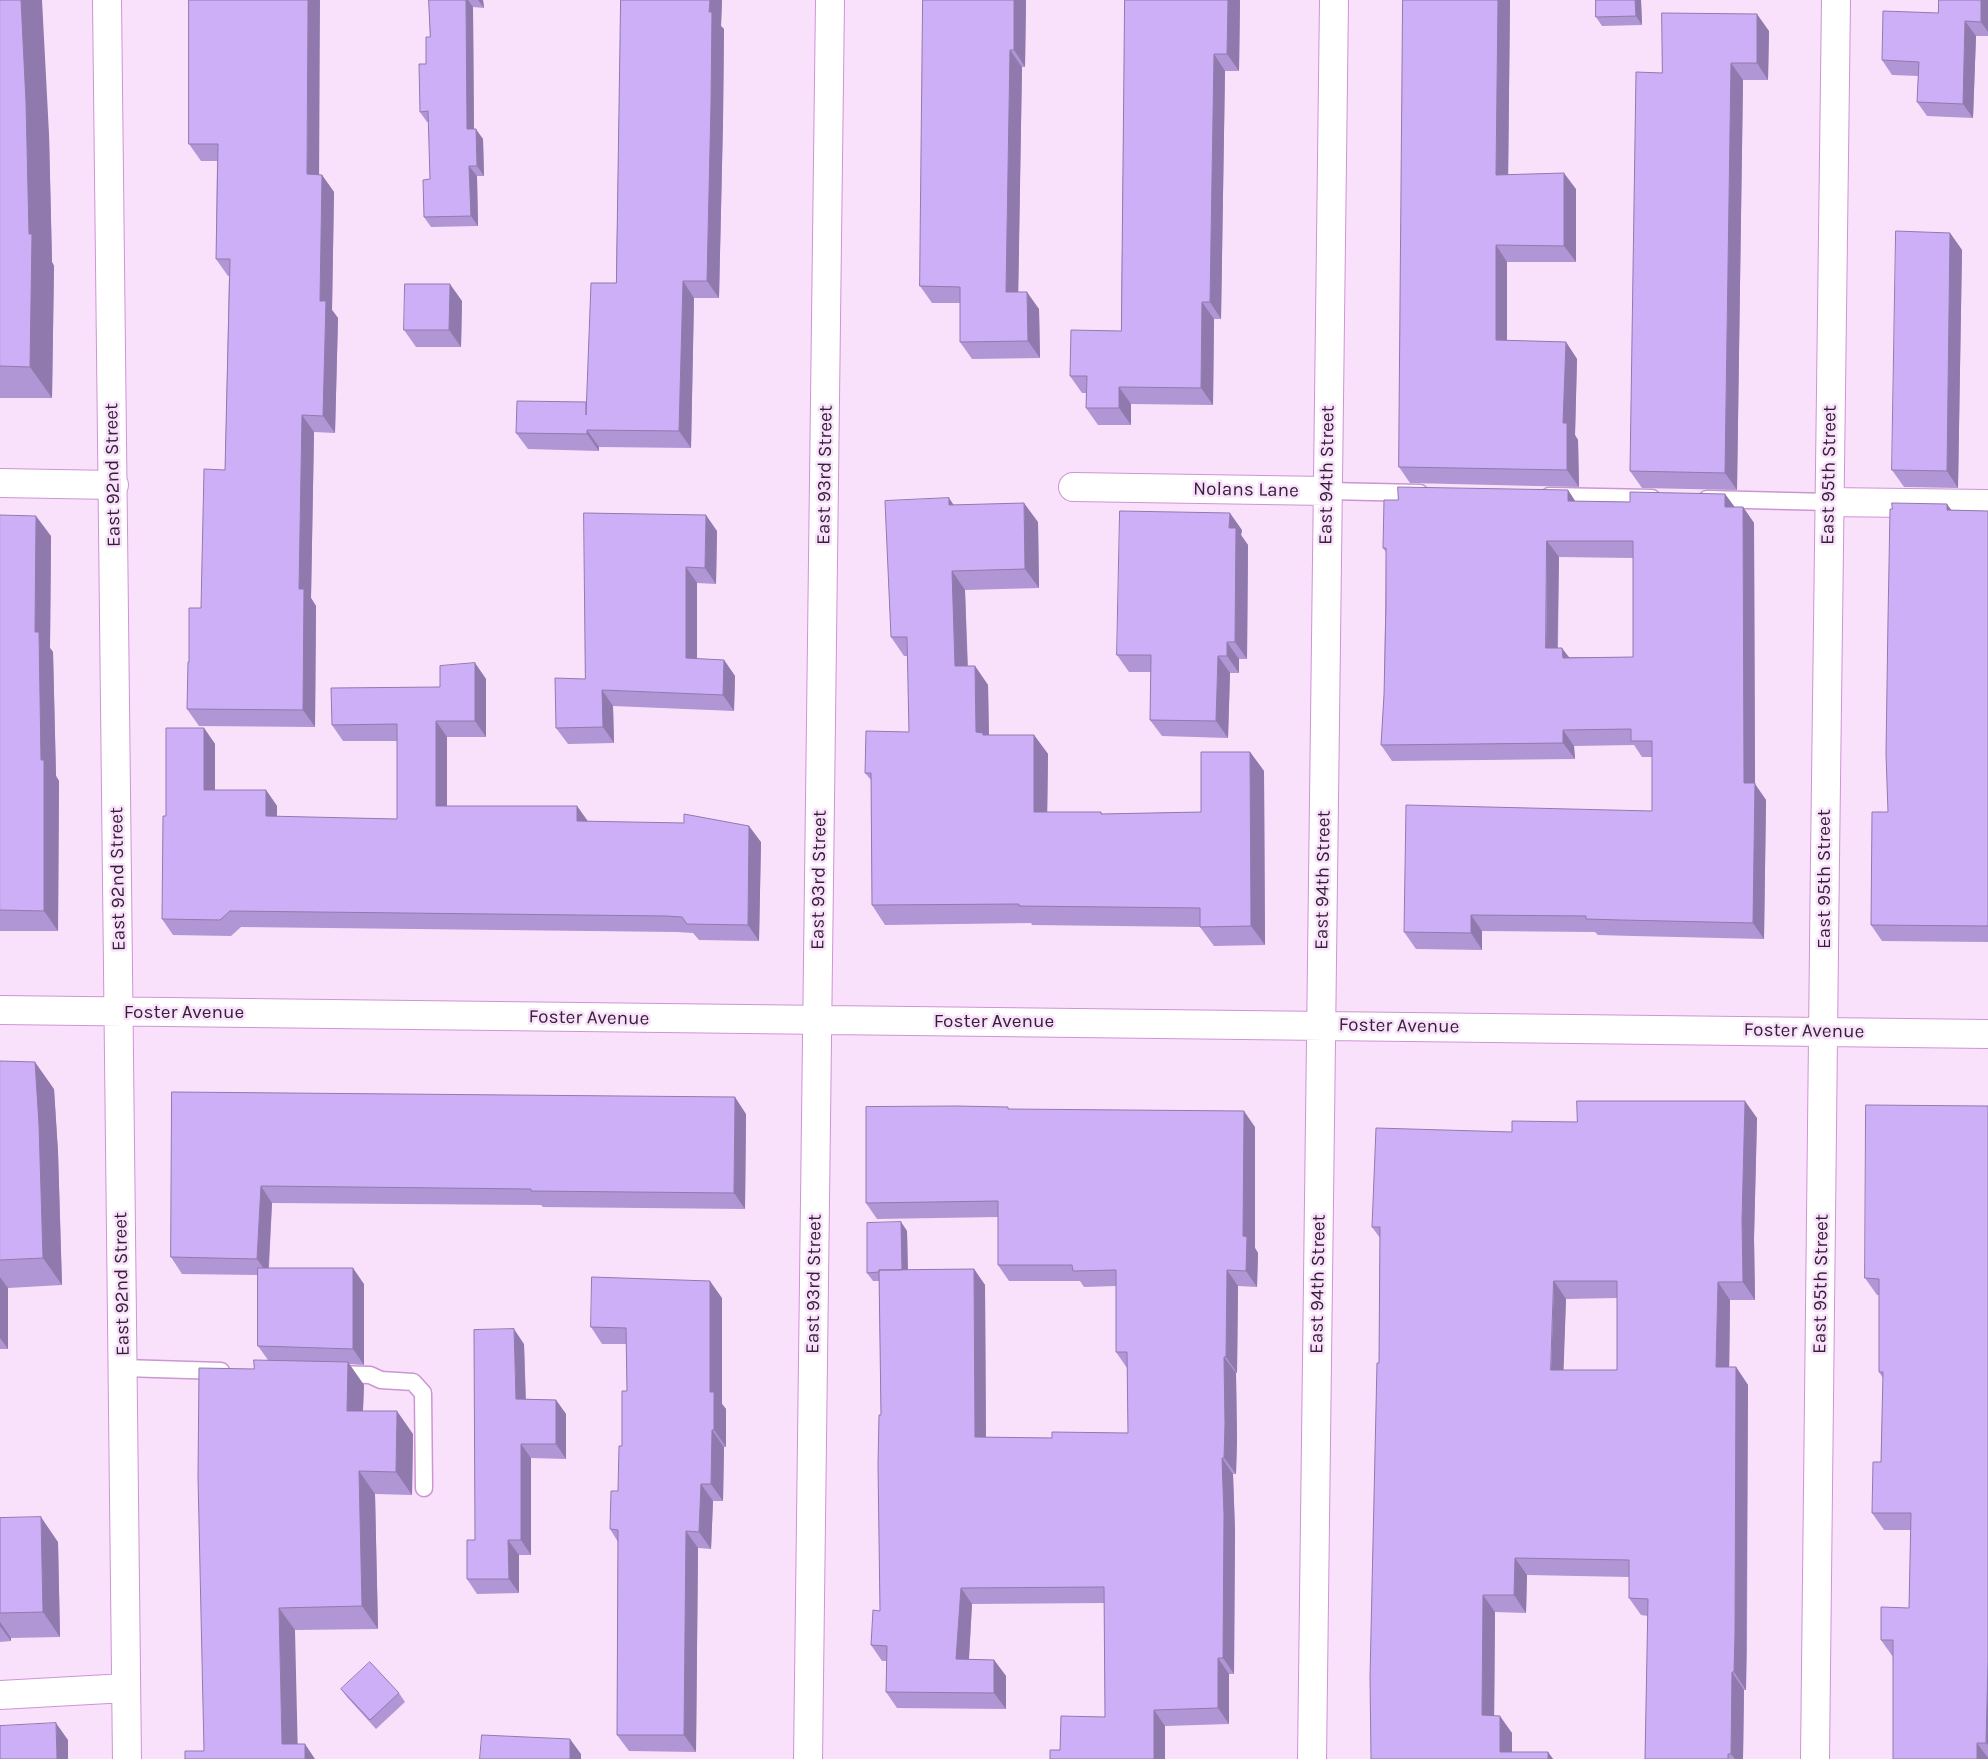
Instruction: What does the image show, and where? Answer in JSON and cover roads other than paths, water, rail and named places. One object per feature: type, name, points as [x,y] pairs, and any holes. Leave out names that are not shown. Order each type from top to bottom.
[{"type":"street","name":"East 92nd Street","points":[[107,0],[114,485],[126,1759]]},
{"type":"street","name":"East 93rd Street","points":[[808,1759],[830,0]]},
{"type":"street","name":"East 94th Street","points":[[1312,1759],[1334,0]]},
{"type":"street","name":"East 95th Street","points":[[1815,1759],[1828,502],[1836,0]]},
{"type":"street","points":[[0,483],[114,485]]},
{"type":"street","name":"Nolans Lane","points":[[1073,487],[1327,491]]},
{"type":"street","points":[[1828,502],[1988,504]]},
{"type":"street","name":"Foster Avenue","points":[[0,1010],[1988,1034]]},
{"type":"street","points":[[0,1695],[126,1688]]},
{"type":"lane","name":"Nolans Lane","points":[[1327,491],[1438,493]]},
{"type":"lane","points":[[1537,495],[1666,498]]},
{"type":"lane","points":[[1696,499],[1828,502]]},
{"type":"lane","points":[[123,1368],[239,1371]]},
{"type":"lane","points":[[317,1374],[370,1375],[381,1380],[412,1382],[423,1393],[424,1488]]}]
